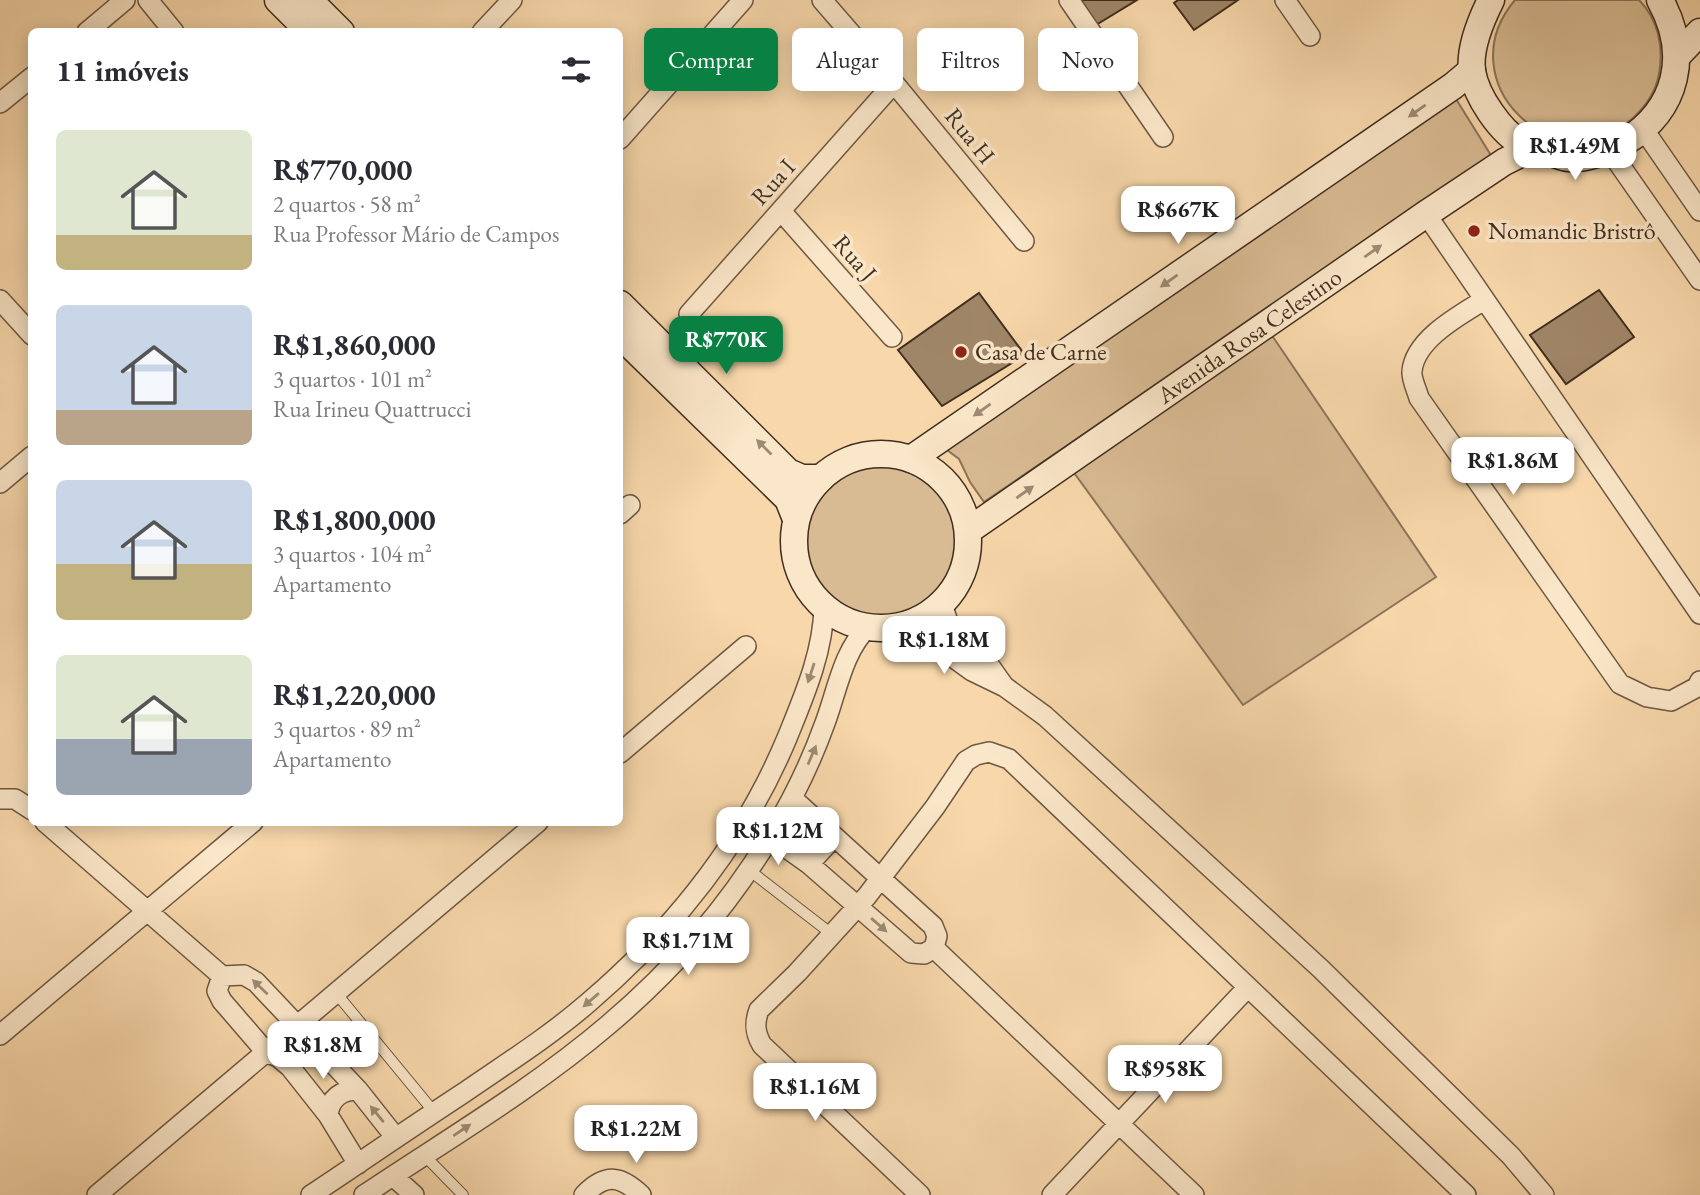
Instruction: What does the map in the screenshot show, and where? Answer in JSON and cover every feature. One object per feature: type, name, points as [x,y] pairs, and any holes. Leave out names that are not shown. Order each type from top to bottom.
[{"type":"street","points":[[92,28],[125,0]]},
{"type":"street","points":[[148,0],[171,28]]},
{"type":"street","points":[[494,28],[512,0]]},
{"type":"street","points":[[623,134],[743,0]]},
{"type":"street","name":"Rua H","points":[[822,0],[846,28]]},
{"type":"street","points":[[1069,0],[1163,136]]},
{"type":"street","points":[[1285,0],[1310,36]]},
{"type":"street","points":[[1491,0],[1478,26],[1472,70],[1479,91],[1496,121],[1522,144],[1570,159],[1610,151],[1644,130],[1669,99],[1678,55],[1671,20],[1660,0]]},
{"type":"street","points":[[291,10],[307,28]]},
{"type":"street","points":[[291,10],[332,28]]},
{"type":"street","points":[[1678,55],[1700,32]]},
{"type":"street","points":[[911,458],[1430,102],[1472,70]]},
{"type":"street","points":[[0,103],[28,80]]},
{"type":"street","name":"Rua I","points":[[689,314],[887,91]]},
{"type":"street","name":"Rua H","points":[[901,91],[1024,241]]},
{"type":"street","points":[[1644,130],[1700,211]]},
{"type":"street","name":"Avenida Rosa Celestino","points":[[969,530],[1426,214],[1504,162],[1534,147]]},
{"type":"street","points":[[1610,151],[1700,280]]},
{"type":"street","name":"Rua J","points":[[781,211],[892,337]]},
{"type":"street","points":[[1426,214],[1700,614]]},
{"type":"street","points":[[0,300],[27,323]]},
{"type":"street","points":[[1484,300],[1447,324],[1421,347],[1412,372],[1419,398],[1620,684],[1647,697],[1671,701],[1697,687],[1700,681]]},
{"type":"street","points":[[623,307],[788,472],[802,478],[821,478]]},
{"type":"street","points":[[623,338],[788,499],[796,519]]},
{"type":"street","points":[[879,454],[911,458],[932,470],[950,486],[965,515],[969,530],[969,547],[964,570],[953,592],[942,604],[915,621],[892,627],[868,627],[852,623],[824,607],[813,595],[798,567],[794,551],[796,519],[806,497],[821,478],[848,460],[879,454]]},
{"type":"street","points":[[0,483],[28,459]]},
{"type":"street","points":[[942,604],[948,622],[987,662],[1005,687]]},
{"type":"street","points":[[311,1195],[571,1017],[648,947],[697,891],[743,824],[780,754],[812,673],[823,632],[824,607]]},
{"type":"street","points":[[915,621],[939,647],[972,671],[1005,687],[1045,716],[1321,969],[1511,1156],[1544,1195]]},
{"type":"street","points":[[364,1195],[534,1080],[598,1033],[642,995],[687,949],[721,909],[771,836],[792,798],[825,725],[854,640],[868,627]]},
{"type":"street","points":[[623,750],[746,646]]},
{"type":"street","points":[[920,1195],[762,1045],[756,1033],[756,1018],[759,1010],[833,935],[882,878],[966,761],[982,753],[996,753],[1009,760],[1466,1195]]},
{"type":"street","points":[[771,836],[809,864],[911,953],[924,954],[934,948],[937,936],[933,926],[792,798]]},
{"type":"street","points":[[0,799],[15,799],[28,807]]},
{"type":"street","points":[[51,826],[222,976],[237,974],[250,978],[358,1090],[396,1138]]},
{"type":"street","points":[[0,1035],[248,826]]},
{"type":"street","points":[[97,1195],[532,826]]},
{"type":"street","points":[[809,864],[834,838]]},
{"type":"street","points":[[697,891],[721,909]]},
{"type":"street","points":[[934,948],[1194,1195]]},
{"type":"street","points":[[222,976],[217,986],[219,997],[266,1052],[278,1057],[290,1067],[328,1115],[358,1164]]},
{"type":"street","points":[[1052,1195],[1248,987]]},
{"type":"street","points":[[517,1056],[534,1080]]},
{"type":"street","points":[[328,1115],[336,1096],[342,1092],[358,1090]]},
{"type":"street","points":[[393,1176],[414,1195]]},
{"type":"street","points":[[584,1195],[594,1185],[612,1179],[630,1185],[641,1195]]},
{"type":"lane","points":[[749,870],[833,935]]},
{"type":"lane","points":[[336,993],[434,1112]]},
{"type":"lane","points":[[424,1155],[464,1195]]},
{"type":"shaded area","points":[[1515,0],[1639,0],[1655,25],[1661,54],[1656,86],[1650,98],[1633,118],[1603,136],[1572,140],[1543,132],[1519,115],[1501,91],[1493,62],[1497,31]]},
{"type":"shaded area","points":[[1456,99],[1492,157],[984,502],[959,459],[939,444]]},
{"type":"shaded area","points":[[1271,334],[1436,577],[1243,705],[1072,470]]},
{"type":"shaded area","points":[[881,466],[910,472],[934,488],[950,512],[956,541],[950,570],[934,594],[910,610],[881,616],[852,610],[828,594],[812,570],[806,541],[812,512],[828,488],[852,472]]},
{"type":"building","points":[[1079,0],[1137,0],[1096,25]]},
{"type":"building","points":[[1178,0],[1238,0],[1194,30],[1174,3]]},
{"type":"building","points":[[1599,290],[1634,337],[1566,384],[1530,335]]},
{"type":"building","name":"Casa de Carne","points":[[979,293],[1025,355],[942,406],[898,350]]},
{"type":"place","name":"Nomandic Bristrô","points":[[1474,231]]},
{"type":"place","name":"Casa de Carne","points":[[961,352]]}]
